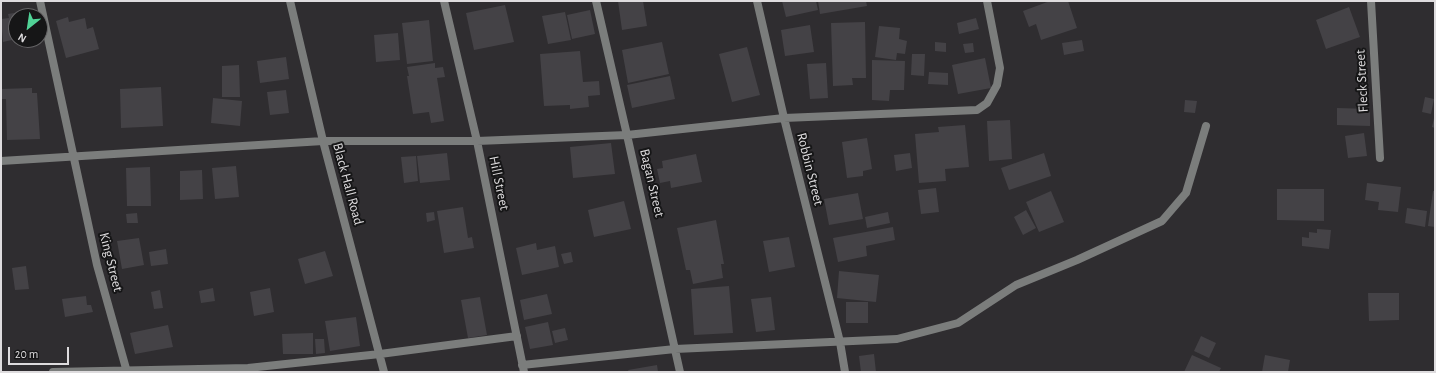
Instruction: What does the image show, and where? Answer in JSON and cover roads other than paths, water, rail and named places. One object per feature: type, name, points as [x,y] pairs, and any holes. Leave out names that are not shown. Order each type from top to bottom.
[{"type":"street","name":"King Street","points":[[40,1],[75,157],[97,265],[126,371]]},
{"type":"street","name":"Black Hall Road","points":[[290,1],[323,141],[384,372]]},
{"type":"street","name":"Hill Street","points":[[444,1],[477,141],[523,369]]},
{"type":"street","name":"Bagan Street","points":[[596,1],[680,372]]},
{"type":"street","name":"Robbin Street","points":[[757,1],[784,118],[840,342],[845,372]]},
{"type":"street","points":[[1,161],[323,141],[477,141],[627,135],[784,118],[977,110],[987,103],[997,85],[1000,68],[987,1]]},
{"type":"street","name":"Fleck Street","points":[[1371,1],[1380,158]]},
{"type":"street","points":[[523,369],[675,349],[898,339],[958,323],[1016,285],[1077,260],[1162,221],[1186,193],[1206,126]]},
{"type":"street","points":[[53,372],[248,368],[380,354],[517,336]]}]
